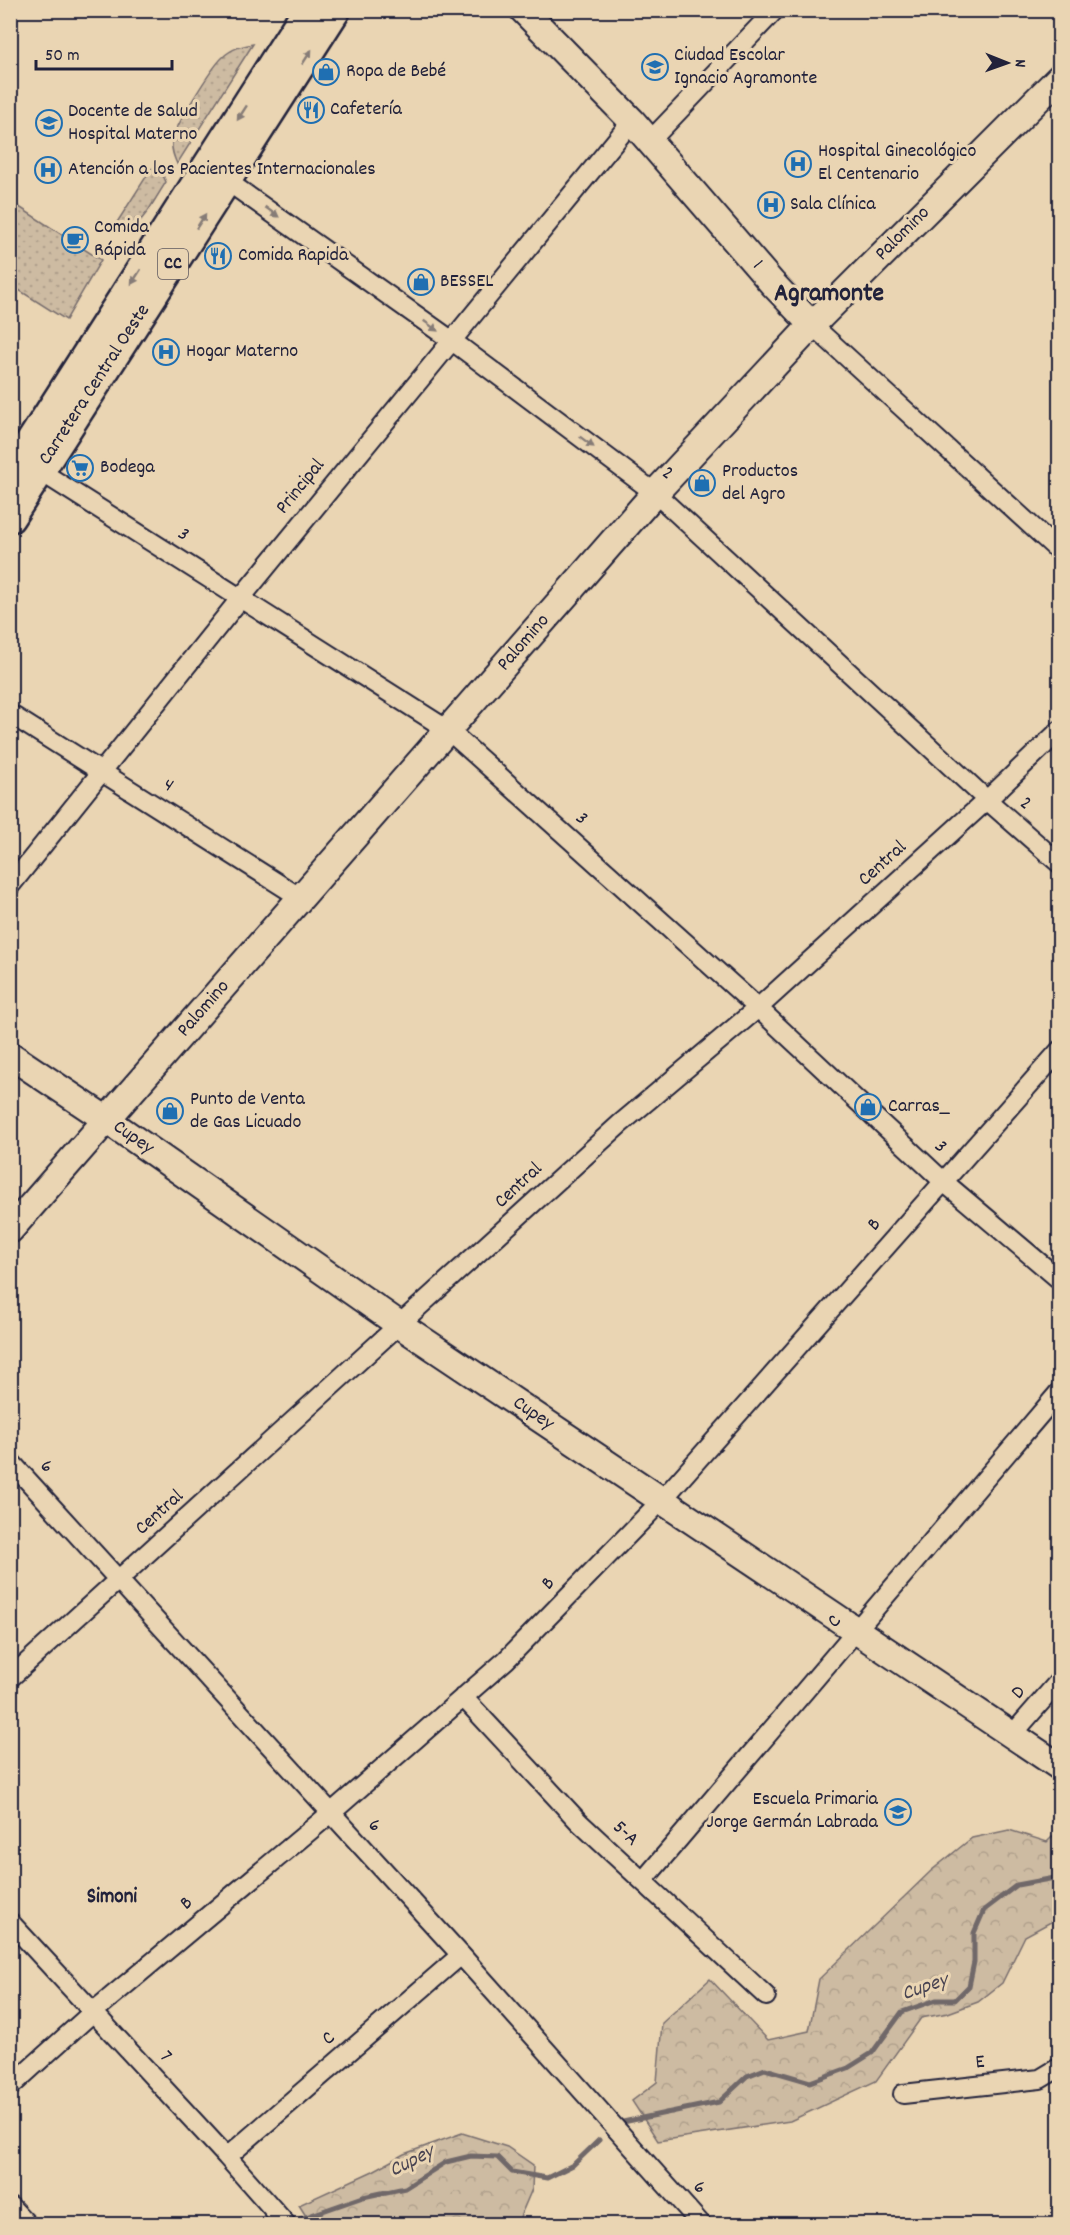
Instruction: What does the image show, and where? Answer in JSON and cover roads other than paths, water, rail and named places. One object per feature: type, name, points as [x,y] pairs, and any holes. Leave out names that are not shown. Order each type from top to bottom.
[{"type":"main road","name":"Carretera Central Oeste","points":[[217,174],[307,10]]},
{"type":"main road","name":"Carretera Central Oeste","points":[[10,518],[24,468],[217,174],[336,10]]},
{"type":"street","name":"1","points":[[523,10],[632,122],[772,283],[812,325],[1059,552]]},
{"type":"street","points":[[649,142],[776,10]]},
{"type":"street","name":"Palomino","points":[[10,1230],[655,493],[812,325],[1059,77]]},
{"type":"street","name":"Principal","points":[[10,886],[240,598],[632,122]]},
{"type":"street","name":"2","points":[[217,174],[451,340],[655,493],[1059,864]]},
{"type":"street","name":"3","points":[[24,468],[240,598],[448,730],[758,1008],[944,1182],[1059,1280]]},
{"type":"street","name":"4","points":[[10,714],[301,898]]},
{"type":"street","name":"Central","points":[[10,1678],[620,1124],[758,1008],[987,800],[1059,730]]},
{"type":"street","name":"B","points":[[10,2087],[93,2012],[331,1813],[506,1660],[662,1500],[1059,1050]]},
{"type":"street","name":"Cupey","points":[[10,1055],[400,1325],[1059,1767]]},
{"type":"street","name":"C","points":[[643,1881],[1059,1391]]},
{"type":"street","name":"6","points":[[10,1461],[461,1955],[701,2224]]},
{"type":"street","name":"D","points":[[1012,1736],[1059,1680]]},
{"type":"street","name":"5-A","points":[[463,1697],[579,1822],[766,1996]]},
{"type":"street","name":"7","points":[[10,1922],[286,2224]]},
{"type":"street","name":"C","points":[[227,2157],[461,1955]]},
{"type":"street","name":"E","points":[[903,2094],[1040,2079],[1059,2067]]},
{"type":"street","points":[[10,2205],[27,2224]]},
{"type":"waterway","name":"Cupey","points":[[623,2122],[719,2102],[747,2076],[765,2069],[810,2082],[848,2068],[872,2053],[902,2012],[936,2000],[955,2000],[969,1986],[974,1962],[974,1933],[984,1910],[1017,1885],[1060,1877]]},
{"type":"waterway","name":"Cupey","points":[[297,2220],[363,2197],[405,2188],[446,2162],[471,2156],[497,2157],[512,2172],[547,2178],[573,2165],[599,2140]]},
{"type":"place","name":"Ciudad Escolar Ignacio Agramonte","points":[[655,67]]},
{"type":"place","name":"Ropa de Bebé","points":[[326,72]]},
{"type":"place","name":"Cafetería","points":[[311,110]]},
{"type":"place","name":"Docente de Salud Hospital Materno","points":[[49,123]]},
{"type":"place","name":"Hospital Ginecológico El Centenario","points":[[798,164]]},
{"type":"place","name":"Atención a los Pacientes Internacionales","points":[[48,170]]},
{"type":"place","name":"Sala Clínica","points":[[771,205]]},
{"type":"place","name":"Comida Rápida","points":[[75,240]]},
{"type":"place","name":"Comida Rapida","points":[[218,256]]},
{"type":"place","name":"BESSEL","points":[[421,282]]},
{"type":"place","name":"Hogar Materno","points":[[166,352]]},
{"type":"place","name":"Bodega","points":[[80,468]]},
{"type":"place","name":"Productos del Agro","points":[[702,483]]},
{"type":"place","name":"Carras_","points":[[868,1107]]},
{"type":"place","name":"Punto de Venta de Gas Licuado","points":[[170,1111]]},
{"type":"place","name":"Escuela Primaria Jorge Germán Labrada","points":[[898,1812]]},
{"type":"district","name":"Agramonte","points":[[829,294]]},
{"type":"district","name":"Simoni","points":[[112,1898]]}]
